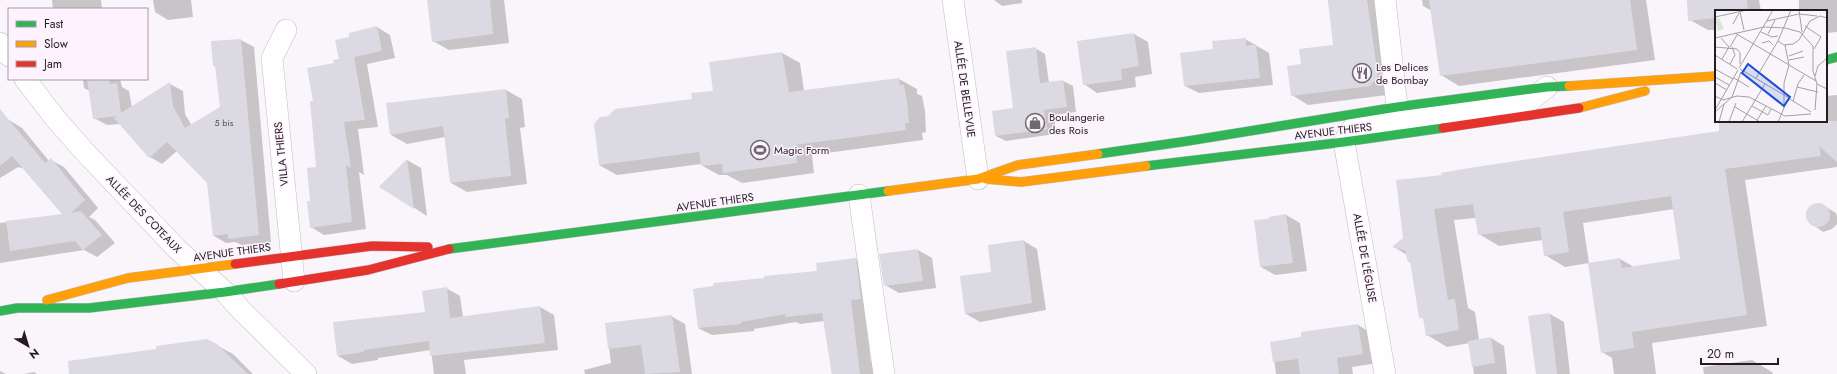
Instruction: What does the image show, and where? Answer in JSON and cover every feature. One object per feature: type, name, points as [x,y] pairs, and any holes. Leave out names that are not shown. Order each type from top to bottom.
[{"type":"main road","points":[[1827,60],[1837,58]]},
{"type":"main road","name":"AVENUE THIERS","points":[[0,310],[17,308],[89,308],[225,292],[368,270],[455,248],[978,179],[1018,165],[1181,142],[1397,107],[1547,88],[1715,76]]},
{"type":"main road","name":"AVENUE THIERS","points":[[978,179],[1021,182],[1344,142],[1576,109],[1688,79]]},
{"type":"main road","name":"AVENUE THIERS","points":[[17,308],[128,278],[372,246],[455,248]]},
{"type":"street","name":"ALLÉE DE BELLEVUE","points":[[953,0],[978,179]]},
{"type":"street","points":[[1385,0],[1397,107]]},
{"type":"street","name":"VILLA THIERS","points":[[286,30],[272,58],[294,281]]},
{"type":"street","points":[[0,43],[8,55]]},
{"type":"street","name":"ALLÉE DES COTEAUX","points":[[26,80],[55,118],[83,150],[177,249],[225,292],[241,310],[306,374]]},
{"type":"street","points":[[1344,142],[1353,128],[1526,104],[1547,88]]},
{"type":"street","name":"ALLÉE DE L'ÉGLISE","points":[[1344,142],[1385,374]]},
{"type":"street","points":[[859,195],[884,374]]},
{"type":"building","points":[[427,0],[490,0],[493,34],[432,42]]},
{"type":"building","points":[[1328,0],[1367,0],[1378,76],[1370,86],[1291,96],[1287,66],[1301,64],[1299,49],[1333,45]]},
{"type":"building","points":[[1429,0],[1630,0],[1637,50],[1440,76]]},
{"type":"building","points":[[1687,0],[1747,0],[1748,10],[1715,10],[1715,18],[1688,21]]},
{"type":"building","points":[[377,26],[382,51],[354,57],[365,120],[344,122],[351,168],[346,165],[352,222],[310,228],[307,201],[310,201],[307,168],[316,167],[310,101],[313,101],[307,68],[334,63],[333,60],[339,59],[335,40],[349,37],[349,33]]},
{"type":"building","points":[[1134,33],[1139,66],[1121,69],[1122,80],[1083,85],[1077,41]]},
{"type":"building","points":[[1246,38],[1246,46],[1256,44],[1260,78],[1184,86],[1180,53],[1213,49],[1212,41]]},
{"type":"building","points":[[241,39],[259,235],[228,239],[228,234],[213,236],[207,183],[167,142],[149,158],[114,118],[117,116],[93,119],[87,80],[109,80],[110,84],[117,83],[121,113],[170,82],[173,106],[185,128],[220,107],[215,66],[213,66],[211,41]]},
{"type":"building","points":[[1036,47],[1040,83],[1063,80],[1067,107],[1044,110],[1047,129],[995,136],[992,111],[1013,108],[1006,51]]},
{"type":"building","points":[[782,52],[789,92],[899,78],[900,85],[904,85],[907,101],[909,123],[905,123],[906,130],[795,145],[797,163],[723,173],[722,164],[701,166],[699,152],[599,165],[594,124],[600,117],[608,116],[615,109],[692,99],[691,93],[713,91],[709,62]]},
{"type":"building","points":[[506,89],[509,118],[505,119],[511,176],[450,183],[443,126],[390,135],[386,103]]},
{"type":"building","points":[[0,109],[45,163],[51,158],[85,200],[71,213],[81,211],[102,235],[83,250],[75,241],[10,251],[6,221],[62,214],[12,156],[0,166]]},
{"type":"building","points":[[1837,121],[1837,162],[1819,146],[1821,156],[1725,169],[1747,315],[1632,332],[1634,348],[1601,353],[1588,263],[1620,258],[1622,268],[1680,259],[1671,196],[1563,212],[1569,252],[1544,256],[1540,227],[1478,235],[1473,204],[1434,209],[1448,300],[1455,299],[1459,330],[1426,336],[1423,318],[1419,318],[1410,261],[1407,261],[1406,251],[1392,247],[1403,238],[1396,180],[1442,175],[1441,173],[1469,168],[1719,131],[1719,122]]},
{"type":"building","points":[[407,159],[414,209],[379,187]]},
{"type":"building","points":[[1818,203],[1827,206],[1830,215],[1827,224],[1818,227],[1809,224],[1806,215],[1809,206]]},
{"type":"building","points":[[1286,214],[1293,263],[1260,267],[1254,220],[1268,219],[1269,217]]},
{"type":"building","points":[[1024,240],[1032,303],[965,314],[960,276],[991,272],[988,245]]},
{"type":"building","points":[[918,249],[923,281],[884,286],[879,254]]},
{"type":"building","points":[[856,258],[861,299],[851,300],[860,374],[832,374],[822,313],[785,317],[786,314],[741,322],[741,324],[698,328],[693,289],[713,286],[714,283],[817,271],[816,263]]},
{"type":"building","points":[[447,287],[450,318],[540,306],[545,343],[430,356],[429,341],[364,350],[364,352],[337,356],[333,322],[425,312],[422,291]]},
{"type":"building","points":[[1550,313],[1557,374],[1536,374],[1528,316]]},
{"type":"building","points":[[672,315],[680,372],[645,374],[641,345],[608,349],[605,323]]},
{"type":"building","points":[[1358,324],[1363,354],[1337,358],[1339,374],[1300,374],[1298,359],[1273,362],[1270,342],[1301,337],[1301,332]]},
{"type":"building","points":[[1491,337],[1495,363],[1472,367],[1468,341]]},
{"type":"building","points":[[207,339],[217,344],[248,374],[69,374],[68,361],[156,349],[156,346]]},
{"type":"traffic: fast","points":[[1827,60],[1837,57]]},
{"type":"traffic: fast","points":[[1098,154],[1397,107],[1547,87],[1569,86]]},
{"type":"traffic: fast","points":[[1146,166],[1344,142],[1443,128]]},
{"type":"traffic: fast","points":[[449,249],[888,191]]},
{"type":"traffic: fast","points":[[0,311],[17,308],[89,308],[279,284]]},
{"type":"traffic: slow","points":[[1569,86],[1715,76]]},
{"type":"traffic: slow","points":[[1579,108],[1645,91]]},
{"type":"traffic: slow","points":[[888,191],[978,179],[1018,165],[1098,154]]},
{"type":"traffic: slow","points":[[986,179],[1021,182],[1146,166]]},
{"type":"traffic: slow","points":[[47,300],[128,278],[235,264]]},
{"type":"traffic: jam","points":[[1443,128],[1579,108]]},
{"type":"traffic: jam","points":[[235,264],[372,246],[428,247]]},
{"type":"traffic: jam","points":[[279,284],[368,270],[449,249]]},
{"type":"place","name":"Les Delices de Bombay","points":[[1362,73]]},
{"type":"place","name":"Boulangerie des Rois","points":[[1035,123]]},
{"type":"place","name":"Magic Form","points":[[760,150]]}]
